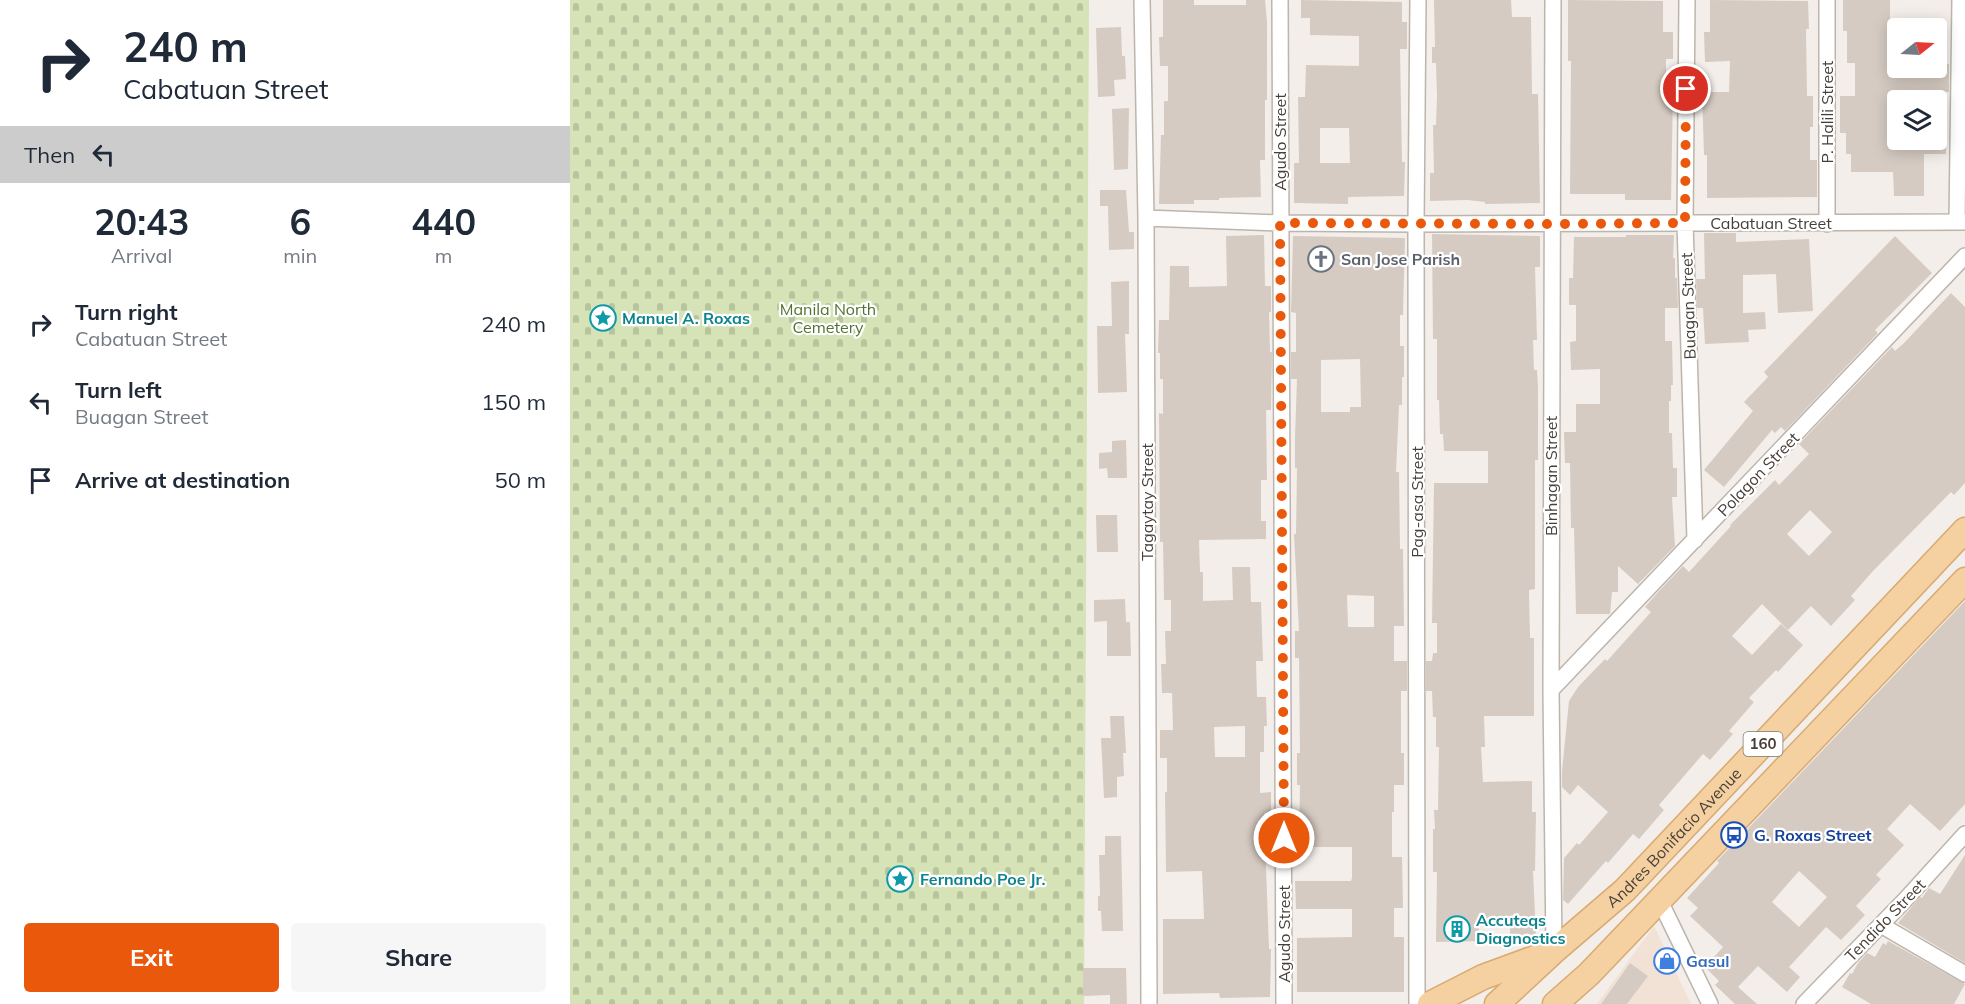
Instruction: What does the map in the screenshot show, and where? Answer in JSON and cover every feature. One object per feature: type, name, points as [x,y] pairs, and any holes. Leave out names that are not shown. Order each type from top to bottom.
[{"type":"main road","name":"Andres Bonifacio Avenue","points":[[1497,1004],[1625,890],[1965,530]]},
{"type":"main road","name":"Andres Bonifacio Avenue","points":[[1555,1004],[1589,974],[1965,580]]},
{"type":"main road","points":[[1430,1004],[1483,977],[1554,951]]},
{"type":"main road","points":[[1577,1004],[1589,974]]},
{"type":"street","name":"Tagaytay Street","points":[[1142,0],[1146,218],[1149,1004]]},
{"type":"street","name":"Agudo Street","points":[[1280,0],[1284,1004]]},
{"type":"street","name":"Pag-asa Street","points":[[1417,1004],[1418,0]]},
{"type":"street","name":"Binhagan Street","points":[[1553,0],[1551,690],[1554,951]]},
{"type":"street","name":"Buagan Street","points":[[1687,0],[1685,223],[1695,540]]},
{"type":"street","name":"P. Halili Street","points":[[1827,0],[1827,224]]},
{"type":"street","points":[[1960,0],[1961,222]]},
{"type":"street","name":"Cabatuan Street","points":[[1146,218],[1280,223],[1416,224],[1961,222]]},
{"type":"street","name":"Polagon Street","points":[[1551,690],[1965,256]]},
{"type":"street","name":"Tendido Street","points":[[1804,1004],[1965,834]]},
{"type":"street","points":[[1659,899],[1710,1004]]},
{"type":"street","points":[[1881,925],[1965,974]]},
{"type":"shaded area","points":[[1654,926],[1691,1004],[1597,1004]]},
{"type":"green space","name":"Manila North Cemetery","points":[[570,0],[1089,0],[1084,1004],[570,1004]]},
{"type":"building","points":[[1163,0],[1194,0],[1194,5],[1246,5],[1246,0],[1265,0],[1267,100],[1265,100],[1265,160],[1260,160],[1261,197],[1194,200],[1194,204],[1159,204],[1161,135],[1164,135],[1164,101],[1168,101],[1168,66],[1160,66],[1159,37],[1163,37]]},
{"type":"building","points":[[1301,0],[1402,2],[1402,22],[1407,22],[1407,49],[1400,49],[1402,162],[1405,162],[1404,196],[1348,197],[1348,204],[1294,203],[1294,163],[1299,163],[1298,97],[1305,97],[1306,65],[1359,66],[1359,36],[1310,35],[1310,18],[1301,18]],"holes":[[[1320,128],[1349,128],[1350,163],[1320,163]]]},
{"type":"building","points":[[1434,0],[1511,0],[1512,17],[1531,17],[1532,94],[1538,94],[1540,203],[1485,204],[1485,202],[1467,200],[1430,201],[1430,173],[1434,173],[1433,125],[1436,125],[1437,96],[1436,63],[1432,63],[1432,47],[1435,47]]},
{"type":"building","points":[[1568,0],[1663,1],[1663,32],[1673,32],[1673,59],[1666,59],[1666,92],[1673,92],[1671,200],[1625,200],[1625,194],[1570,194],[1571,61],[1568,61]]},
{"type":"building","points":[[1710,0],[1808,1],[1807,96],[1813,96],[1810,160],[1817,160],[1817,197],[1707,198],[1707,155],[1704,155],[1702,92],[1729,92],[1730,61],[1705,62],[1704,32],[1710,32]]},
{"type":"building","points":[[1843,0],[1890,0],[1890,18],[1887,18],[1887,78],[1947,78],[1947,64],[1949,64],[1949,92],[1947,90],[1887,90],[1887,150],[1946,150],[1946,154],[1924,154],[1924,196],[1894,196],[1893,172],[1851,172],[1851,154],[1846,154],[1846,133],[1840,133],[1840,96],[1855,96],[1855,63],[1847,63],[1847,31],[1843,31]]},
{"type":"building","points":[[1121,27],[1126,79],[1114,80],[1115,96],[1098,97],[1096,28]]},
{"type":"building","points":[[1129,108],[1128,169],[1114,170],[1112,109]]},
{"type":"building","points":[[1100,190],[1126,190],[1129,232],[1134,232],[1134,249],[1109,250],[1108,206],[1100,206]]},
{"type":"building","points":[[1704,233],[1736,233],[1736,242],[1809,239],[1813,311],[1778,313],[1776,274],[1743,275],[1743,313],[1765,312],[1766,329],[1748,330],[1749,342],[1705,344],[1703,308],[1697,308],[1696,279],[1705,279]]},
{"type":"building","points":[[1432,234],[1540,236],[1540,267],[1535,267],[1537,340],[1533,340],[1534,370],[1537,370],[1538,387],[1538,460],[1535,460],[1535,589],[1529,590],[1530,638],[1534,638],[1534,716],[1484,716],[1485,747],[1481,747],[1483,782],[1532,781],[1532,812],[1536,812],[1535,871],[1533,871],[1536,937],[1510,936],[1510,920],[1479,920],[1479,941],[1436,942],[1437,872],[1433,872],[1433,829],[1435,829],[1434,810],[1438,810],[1439,747],[1436,747],[1436,717],[1433,717],[1432,691],[1426,691],[1426,661],[1432,661],[1433,653],[1437,653],[1437,623],[1432,623],[1434,483],[1488,483],[1488,451],[1444,451],[1443,434],[1440,434],[1439,400],[1437,400],[1437,339],[1433,339]]},
{"type":"building","points":[[1264,235],[1265,286],[1271,286],[1271,312],[1269,312],[1270,352],[1272,352],[1271,410],[1266,410],[1267,480],[1261,480],[1261,521],[1266,521],[1266,539],[1199,540],[1200,572],[1203,572],[1203,601],[1233,600],[1232,567],[1250,567],[1251,602],[1261,602],[1263,661],[1256,661],[1257,697],[1266,697],[1267,726],[1264,726],[1264,752],[1260,752],[1260,793],[1271,792],[1271,813],[1264,813],[1269,949],[1271,949],[1270,997],[1220,998],[1219,993],[1163,994],[1163,919],[1204,919],[1202,871],[1166,872],[1167,758],[1160,758],[1160,730],[1173,730],[1172,693],[1162,693],[1161,664],[1166,664],[1165,631],[1171,631],[1171,600],[1164,600],[1163,542],[1160,542],[1159,413],[1163,414],[1163,379],[1160,379],[1160,353],[1158,353],[1159,320],[1169,320],[1170,266],[1189,266],[1189,287],[1227,286],[1226,236]],"holes":[[[1245,726],[1245,757],[1215,757],[1214,727]]]},
{"type":"building","points":[[1626,235],[1674,235],[1673,258],[1675,258],[1675,278],[1677,278],[1678,308],[1665,308],[1665,341],[1672,341],[1673,385],[1671,385],[1671,401],[1669,401],[1669,433],[1672,433],[1673,468],[1677,468],[1677,497],[1672,497],[1675,546],[1638,584],[1618,566],[1618,592],[1612,592],[1610,614],[1576,614],[1570,463],[1565,463],[1564,432],[1576,432],[1576,404],[1600,404],[1600,369],[1571,370],[1570,342],[1576,341],[1576,305],[1569,305],[1569,278],[1573,278],[1574,237],[1626,237]]},
{"type":"building","points":[[1293,236],[1405,238],[1403,315],[1400,315],[1400,346],[1404,346],[1404,377],[1402,377],[1402,405],[1399,405],[1396,472],[1399,472],[1400,549],[1403,549],[1404,626],[1394,626],[1394,661],[1407,661],[1407,691],[1401,691],[1401,753],[1404,753],[1404,785],[1394,785],[1394,812],[1392,812],[1392,857],[1402,857],[1403,908],[1394,908],[1394,937],[1404,937],[1404,992],[1297,992],[1297,938],[1352,937],[1352,909],[1296,909],[1295,881],[1351,881],[1352,847],[1299,847],[1300,785],[1297,785],[1297,753],[1300,753],[1299,658],[1295,658],[1295,631],[1299,631],[1294,534],[1296,534],[1297,379],[1291,379],[1291,352],[1296,352],[1296,313],[1291,312]],"holes":[[[1360,359],[1361,407],[1350,407],[1350,412],[1321,412],[1321,360]],[[1347,595],[1374,596],[1374,627],[1348,627]]]},
{"type":"building","points":[[1895,236],[1932,273],[1875,330],[1878,333],[1785,431],[1781,427],[1775,433],[1772,430],[1724,487],[1704,470],[1753,411],[1744,402],[1768,377],[1764,372]]},
{"type":"building","points":[[1129,281],[1129,334],[1125,334],[1127,392],[1098,393],[1097,326],[1112,326],[1111,282]]},
{"type":"building","points":[[1951,293],[1965,307],[1965,483],[1954,495],[1951,492],[1873,571],[1851,596],[1855,600],[1831,626],[1811,606],[1788,630],[1762,604],[1732,636],[1752,655],[1781,624],[1803,645],[1749,698],[1754,702],[1729,731],[1733,734],[1710,760],[1703,754],[1659,805],[1664,810],[1639,839],[1633,834],[1568,904],[1563,900],[1564,858],[1577,843],[1579,845],[1608,812],[1578,785],[1570,795],[1562,787],[1569,701],[1578,687],[1605,659],[1607,661],[1651,612],[1645,607],[1659,591],[1683,566],[1689,572],[1730,525],[1775,480],[1779,485],[1809,454],[1799,444],[1892,347],[1895,351]],"holes":[[[1810,510],[1832,532],[1809,556],[1787,534]]]},
{"type":"building","points":[[1126,440],[1127,478],[1108,478],[1107,468],[1099,469],[1099,453],[1112,452],[1112,441]]},
{"type":"building","points":[[1096,515],[1117,515],[1118,552],[1097,552]]},
{"type":"building","points":[[1125,599],[1126,622],[1130,622],[1131,656],[1107,656],[1107,621],[1094,622],[1094,600]]},
{"type":"building","points":[[1965,601],[1965,804],[1940,831],[1910,804],[1887,829],[1904,845],[1876,875],[1881,879],[1856,906],[1865,915],[1841,940],[1826,927],[1789,967],[1800,977],[1787,992],[1758,966],[1738,987],[1757,1004],[1735,1004],[1715,985],[1719,981],[1705,967],[1723,947],[1690,916],[1698,908],[1687,898],[1719,863],[1717,861]],"holes":[[[1799,871],[1827,897],[1799,927],[1772,902]]]},
{"type":"building","points":[[1110,716],[1124,716],[1126,753],[1123,753],[1124,776],[1117,777],[1117,797],[1104,798],[1101,738],[1111,738]]},
{"type":"building","points":[[1105,836],[1121,836],[1123,931],[1102,931],[1101,911],[1098,911],[1099,855],[1105,855]]},
{"type":"building","points":[[1965,855],[1965,963],[1898,923],[1929,888],[1940,894]]},
{"type":"building","points":[[1888,941],[1965,984],[1954,1004],[1871,1004],[1842,987],[1850,973],[1852,974],[1867,953],[1875,957],[1883,943],[1886,945]]},
{"type":"building","points":[[1630,963],[1648,976],[1627,1004],[1601,1004]]},
{"type":"building","points":[[1083,968],[1126,968],[1127,1004],[1110,1004],[1110,995],[1083,996]]},
{"type":"place","name":"San Jose Parish","points":[[1321,259]]},
{"type":"place","name":"Manuel A. Roxas","points":[[603,318]]},
{"type":"place","name":"G. Roxas Street","points":[[1734,835]]},
{"type":"place","name":"Fernando Poe Jr.","points":[[900,879]]},
{"type":"place","name":"Accuteqs Diagnostics","points":[[1457,929]]},
{"type":"place","name":"Gasul","points":[[1667,961]]},
{"type":"route","points":[[1284,838],[1280,223],[1685,223],[1686,89]]}]
